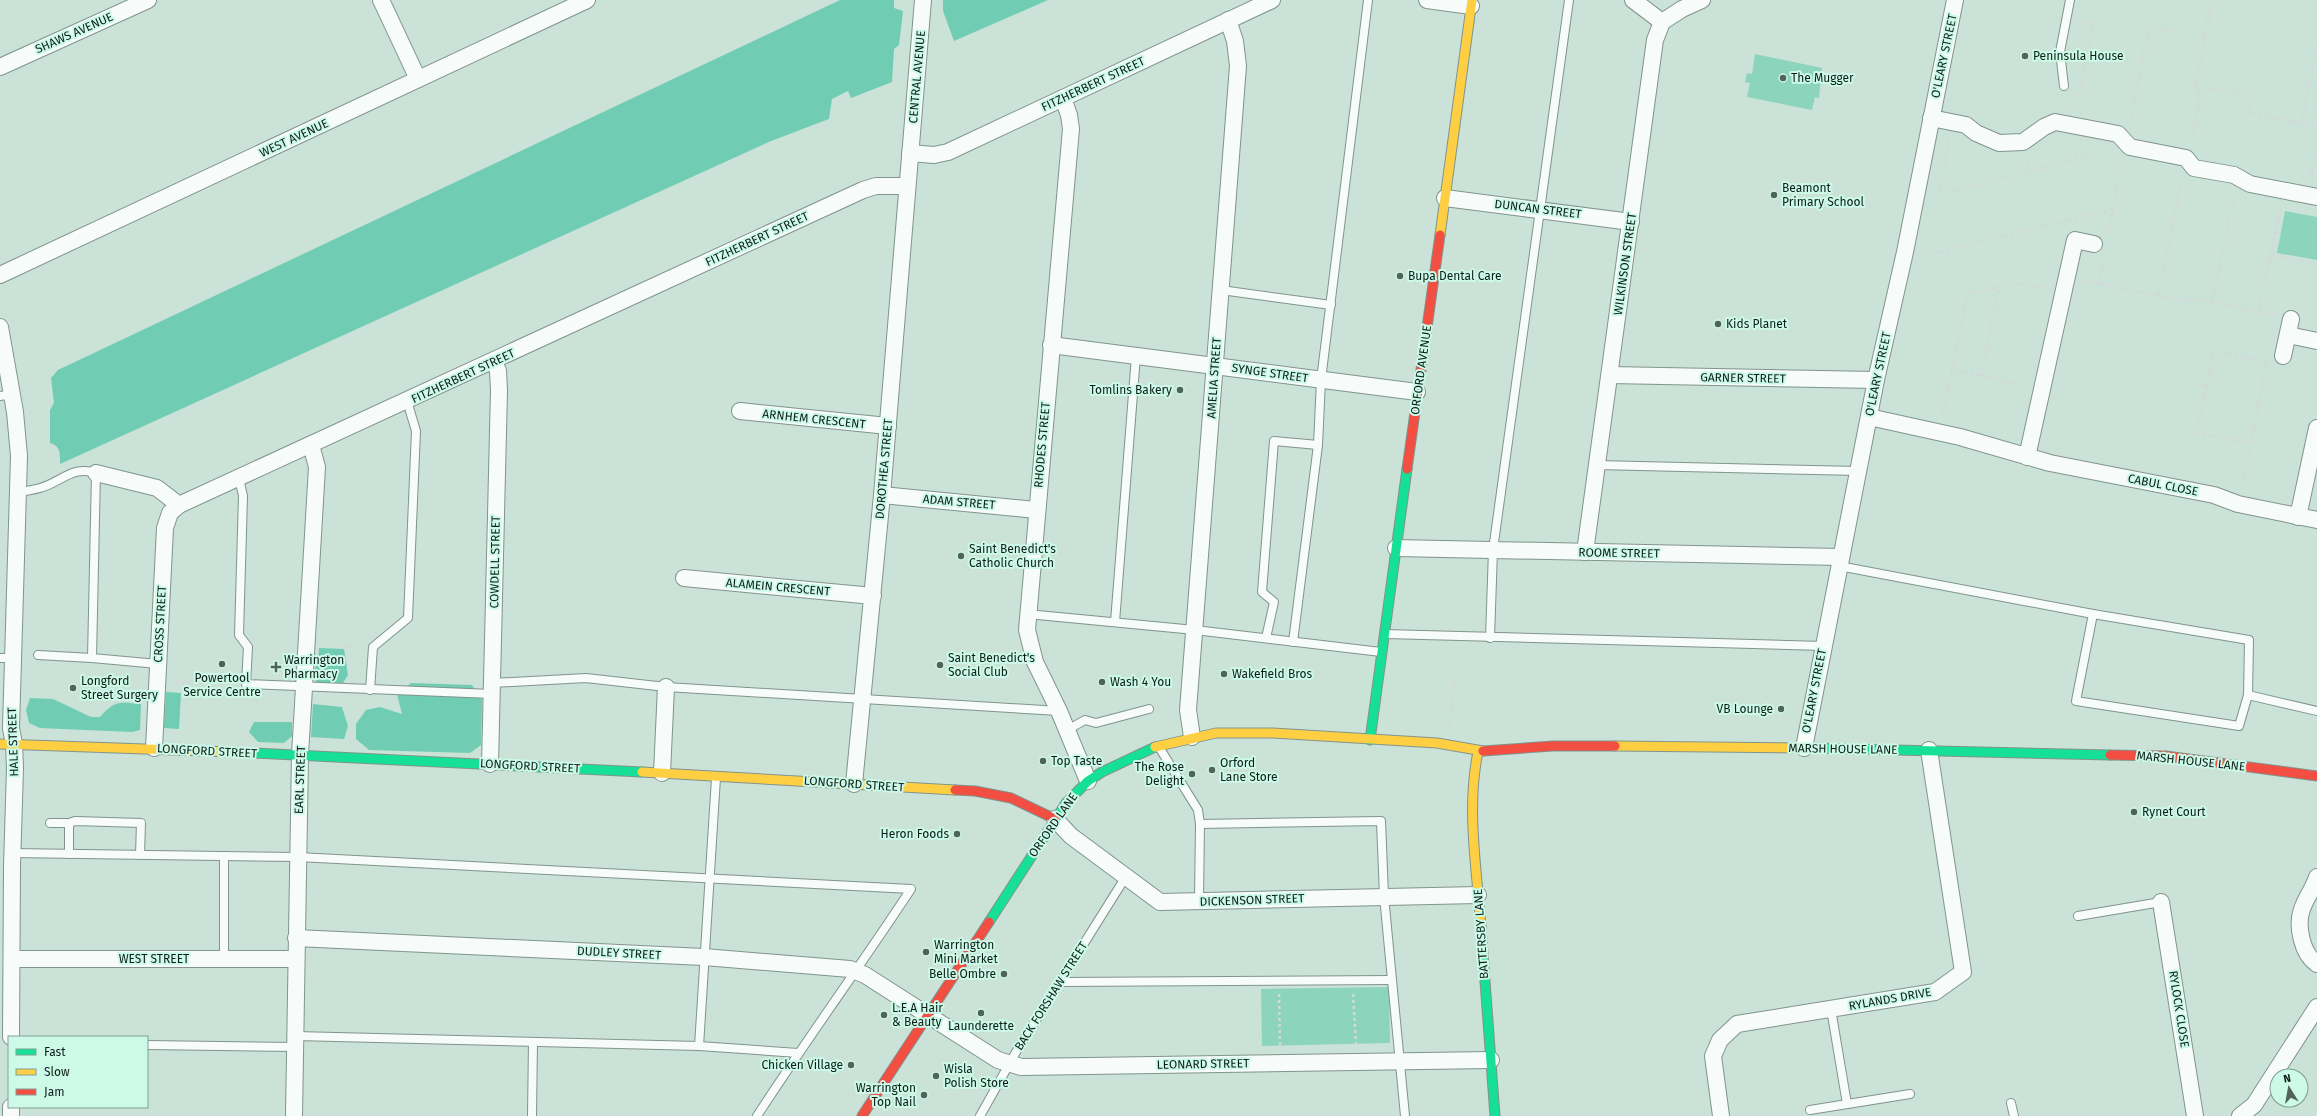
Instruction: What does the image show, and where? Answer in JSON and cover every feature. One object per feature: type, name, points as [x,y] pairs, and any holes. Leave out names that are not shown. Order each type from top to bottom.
[{"type":"street","name":"SHAWS AVENUE","points":[[0,67],[148,0]]},
{"type":"street","points":[[381,0],[418,79]]},
{"type":"street","name":"WEST AVENUE","points":[[0,275],[587,0]]},
{"type":"street","name":"CENTRAL AVENUE","points":[[910,153],[923,0]]},
{"type":"street","name":"FITZHERBERT STREET","points":[[910,153],[934,154],[948,152],[1272,0]]},
{"type":"street","points":[[1427,0],[1471,3]]},
{"type":"street","points":[[1633,0],[1662,22],[1682,9],[1702,0]]},
{"type":"street","name":"O'LEARY STREET","points":[[1804,748],[1876,380],[1905,252],[1955,0]]},
{"type":"street","name":"ORFORD AVENUE","points":[[1370,740],[1471,3]]},
{"type":"street","name":"AMELIA STREET","points":[[1192,737],[1188,710],[1238,66],[1235,40],[1228,20]]},
{"type":"street","name":"WILKINSON STREET","points":[[1585,552],[1655,40],[1662,22]]},
{"type":"street","name":"RHODES STREET","points":[[1063,98],[1069,114],[1070,129],[1027,614],[1029,645],[1035,662],[1059,711],[1088,781]]},
{"type":"street","points":[[1931,118],[1966,125],[1988,140],[2012,144],[2023,142],[2044,127],[2055,122],[2118,134],[2130,148],[2186,158],[2194,168],[2238,177],[2250,184],[2312,196]]},
{"type":"street","name":"DOROTHEA STREET","points":[[854,784],[860,700],[873,596],[882,495],[906,186],[910,153]]},
{"type":"street","name":"FITZHERBERT STREET","points":[[180,506],[863,190],[883,185],[906,186]]},
{"type":"street","name":"DUNCAN STREET","points":[[1445,198],[1540,209],[1631,222]]},
{"type":"street","points":[[2027,457],[2075,240],[2094,244]]},
{"type":"street","points":[[2283,356],[2291,319]]},
{"type":"street","name":"HALE STREET","points":[[0,328],[6,395],[17,424],[18,492],[7,658],[11,728],[7,744],[12,853],[11,1036]]},
{"type":"street","points":[[2288,336],[2317,342]]},
{"type":"street","name":"SYNGE STREET","points":[[1051,345],[1417,392]]},
{"type":"street","name":"COWDELL STREET","points":[[490,764],[499,390],[498,371],[494,361]]},
{"type":"street","name":"GARNER STREET","points":[[1610,375],[1876,380]]},
{"type":"street","name":"ARNHEM CRESCENT","points":[[740,411],[888,426]]},
{"type":"street","name":"CABUL CLOSE","points":[[1869,417],[1939,432],[2027,457],[2214,495],[2238,504],[2317,520]]},
{"type":"street","points":[[2298,517],[2317,428]]},
{"type":"street","name":"EARL STREET","points":[[294,1116],[300,755],[317,467],[311,445]]},
{"type":"street","points":[[96,473],[157,488],[180,506]]},
{"type":"street","name":"ADAM STREET","points":[[882,495],[1036,510]]},
{"type":"street","name":"CROSS STREET","points":[[154,748],[165,528],[170,513],[180,506]]},
{"type":"street","name":"ROOME STREET","points":[[1396,548],[1585,552],[1840,562]]},
{"type":"street","name":"ALAMEIN CRESCENT","points":[[684,578],[873,596]]},
{"type":"street","points":[[662,773],[666,687]]},
{"type":"street","name":"ORFORD LANE","points":[[862,1116],[1055,819],[1066,803],[1088,781],[1119,763],[1158,746],[1192,737],[1216,733],[1246,732],[1370,740]]},
{"type":"street","name":"MARSH HOUSE LANE","points":[[1370,740],[1438,743],[1478,752],[1553,746],[1929,750],[2166,756],[2317,776]]},
{"type":"street","name":"LONGFORD STREET","points":[[7,744],[154,748],[716,775],[854,784],[993,794],[1025,803],[1055,819]]},
{"type":"street","name":"RYLANDS DRIVE","points":[[1721,1116],[1713,1056],[1720,1040],[1737,1024],[1935,992],[1963,972],[1929,750]]},
{"type":"street","name":"BATTERSBY LANE","points":[[1478,752],[1474,771],[1473,816],[1495,1116]]},
{"type":"street","name":"DICKENSON STREET","points":[[1055,819],[1071,836],[1125,878],[1160,902],[1478,895]]},
{"type":"street","points":[[2317,877],[2302,909],[2300,928],[2305,949],[2317,964]]},
{"type":"street","name":"RYLOCK CLOSE","points":[[2161,902],[2195,1116]]},
{"type":"street","name":"DUDLEY STREET","points":[[296,938],[704,957],[858,971],[929,1015]]},
{"type":"street","name":"WEST STREET","points":[[12,958],[296,959]]},
{"type":"street","points":[[2240,1116],[2254,1105],[2317,1007]]},
{"type":"street","name":"LEONARD STREET","points":[[929,1015],[1008,1065],[1491,1060]]},
{"type":"lane","points":[[1293,642],[1318,446],[1322,380],[1368,0]]},
{"type":"lane","points":[[1490,638],[1493,550],[1569,0]]},
{"type":"lane","points":[[2064,86],[2060,52],[2070,0]]},
{"type":"lane","points":[[1221,290],[1331,305]]},
{"type":"lane","points":[[1115,622],[1136,356]]},
{"type":"lane","points":[[370,690],[373,647],[408,618],[416,430],[407,401]]},
{"type":"lane","points":[[1266,638],[1274,602],[1262,592],[1274,441],[1318,446]]},
{"type":"lane","points":[[1596,465],[1859,471]]},
{"type":"lane","points":[[18,492],[41,488],[77,470],[87,470],[96,473],[92,658]]},
{"type":"lane","points":[[239,478],[243,496],[239,635],[248,647],[246,684],[370,690],[492,688],[586,678],[666,687],[1059,711]]},
{"type":"lane","points":[[1840,562],[2093,614],[2249,640],[2248,695],[2239,726],[2076,701],[2093,614]]},
{"type":"lane","points":[[1027,614],[1195,630],[1382,652]]},
{"type":"lane","points":[[1384,634],[1823,646]]},
{"type":"lane","points":[[38,655],[158,664]]},
{"type":"lane","points":[[2248,695],[2317,711]]},
{"type":"lane","points":[[1067,730],[1085,720],[1096,723],[1148,709]]},
{"type":"lane","points":[[1158,746],[1198,810],[1200,824],[1199,901]]},
{"type":"lane","points":[[700,1046],[704,957],[716,775]]},
{"type":"lane","points":[[50,823],[69,823],[75,820],[141,823],[140,855]]},
{"type":"lane","points":[[1200,824],[1381,821],[1384,896],[1391,980],[1401,1061],[1405,1116]]},
{"type":"lane","points":[[69,823],[69,854]]},
{"type":"lane","points":[[12,853],[298,857],[911,889],[858,971],[798,1053],[757,1116]]},
{"type":"lane","points":[[224,856],[224,959]]},
{"type":"lane","name":"BACK FORSHAW STREET","points":[[980,1116],[1008,1065],[1125,878]]},
{"type":"lane","points":[[2078,916],[2161,902]]},
{"type":"lane","points":[[1060,982],[1391,980]]},
{"type":"lane","points":[[1831,1009],[1847,1104]]},
{"type":"lane","points":[[148,1045],[295,1042],[533,1042],[700,1046],[798,1053]]},
{"type":"lane","points":[[532,1116],[533,1042]]},
{"type":"lane","points":[[1810,1110],[1910,1094]]},
{"type":"lane","points":[[2011,1103],[2014,1116]]},
{"type":"path","points":[[2066,20],[2093,25],[2073,126]]},
{"type":"path","points":[[2301,124],[2317,46]]},
{"type":"path","points":[[2197,94],[2211,88],[2252,96],[2249,113],[2317,127]]},
{"type":"path","points":[[1953,122],[1939,192],[1945,193],[2087,156],[2092,129]]},
{"type":"path","points":[[2312,196],[2317,146]]},
{"type":"path","points":[[2212,302],[2238,177]]},
{"type":"path","points":[[2258,312],[2268,259],[2272,255],[2284,190]]},
{"type":"path","points":[[1905,252],[1923,256],[2113,209]]},
{"type":"path","points":[[2272,255],[2317,264]]},
{"type":"path","points":[[1939,432],[1968,294],[2015,283],[2065,285],[2191,302],[2192,298],[2291,319]]},
{"type":"path","points":[[1981,376],[1999,286]]},
{"type":"path","points":[[2238,504],[2267,362],[2214,351],[2198,433],[2250,443]]},
{"type":"path","points":[[1952,370],[2042,388]]},
{"type":"path","points":[[2198,384],[2207,386]]},
{"type":"path","points":[[306,644],[373,647]]},
{"type":"path","points":[[1448,728],[1457,667]]},
{"type":"path","points":[[158,682],[246,684]]},
{"type":"path","points":[[1352,980],[1357,1061]]},
{"type":"path","points":[[1278,981],[1280,1063]]},
{"type":"green space","points":[[840,0],[894,0],[894,8],[903,11],[899,45],[894,49],[892,82],[851,98],[848,91],[832,99],[829,119],[771,141],[60,464],[60,454],[58,448],[54,444],[50,443],[50,410],[54,403],[51,378],[58,370]]},
{"type":"green space","points":[[943,0],[1048,0],[954,41],[943,11]]},
{"type":"green space","name":"The Mugger","points":[[1755,54],[1822,68],[1819,98],[1815,97],[1812,110],[1747,97],[1750,83],[1745,82],[1747,73],[1752,74]]},
{"type":"green space","points":[[2285,211],[2317,217],[2317,260],[2277,253]]},
{"type":"green space","points":[[319,648],[344,649],[348,675],[341,686],[327,690],[316,682],[315,669]]},
{"type":"green space","points":[[411,683],[472,685],[482,700],[481,745],[470,753],[369,750],[356,739],[356,724],[366,710],[380,707],[402,714],[397,694]]},
{"type":"green space","points":[[166,692],[181,693],[179,729],[164,728]]},
{"type":"green space","points":[[30,698],[53,699],[91,717],[100,717],[105,711],[118,703],[141,704],[140,730],[132,732],[40,728],[29,723],[26,710]]},
{"type":"green space","points":[[313,704],[342,707],[348,726],[344,739],[311,737]]},
{"type":"green space","points":[[254,722],[292,722],[292,736],[284,743],[258,742],[249,732]]},
{"type":"green space","points":[[1389,987],[1390,1043],[1262,1046],[1261,989]]},
{"type":"traffic: fast","points":[[1370,740],[1407,469]]},
{"type":"traffic: fast","points":[[989,922],[1066,803],[1088,781],[1102,772],[1155,747]]},
{"type":"traffic: fast","points":[[1811,748],[2110,755]]},
{"type":"traffic: fast","points":[[232,752],[642,772]]},
{"type":"traffic: fast","points":[[1481,927],[1495,1116]]},
{"type":"traffic: slow","points":[[1440,235],[1472,0]]},
{"type":"traffic: slow","points":[[1155,747],[1216,733],[1273,733],[1437,743],[1483,751]]},
{"type":"traffic: slow","points":[[0,744],[232,752]]},
{"type":"traffic: slow","points":[[1615,746],[1811,748]]},
{"type":"traffic: slow","points":[[1478,752],[1473,795],[1473,817],[1475,862],[1481,927]]},
{"type":"traffic: slow","points":[[642,772],[955,790]]},
{"type":"traffic: jam","points":[[1407,469],[1440,235]]},
{"type":"traffic: jam","points":[[1483,751],[1553,746],[1615,746]]},
{"type":"traffic: jam","points":[[2110,755],[2166,756],[2317,776]]},
{"type":"traffic: jam","points":[[955,790],[975,791],[1011,798],[1055,819]]},
{"type":"traffic: jam","points":[[862,1116],[989,922]]},
{"type":"place","name":"Peninsula House","points":[[2025,56]]},
{"type":"place","name":"The Mugger","points":[[1783,78]]},
{"type":"place","name":"Beamont Primary School","points":[[1774,195]]},
{"type":"place","name":"Bupa Dental Care","points":[[1400,276]]},
{"type":"place","name":"Kids Planet","points":[[1718,324]]},
{"type":"place","name":"Tomlins Bakery","points":[[1180,390]]},
{"type":"place","name":"Saint Benedict's Catholic Church","points":[[961,556]]},
{"type":"place","name":"Powertool Service Centre","points":[[222,664]]},
{"type":"place","name":"Saint Benedict's Social Club","points":[[940,665]]},
{"type":"place","name":"Warrington Pharmacy","points":[[276,667]]},
{"type":"place","name":"Wakefield Bros","points":[[1224,674]]},
{"type":"place","name":"Wash 4 You","points":[[1102,682]]},
{"type":"place","name":"Longford Street Surgery","points":[[73,688]]},
{"type":"place","name":"VB Lounge","points":[[1781,709]]},
{"type":"place","name":"Top Taste","points":[[1043,761]]},
{"type":"place","name":"Orford Lane Store","points":[[1212,770]]},
{"type":"place","name":"The Rose Delight","points":[[1192,774]]},
{"type":"place","name":"Rynet Court","points":[[2134,812]]},
{"type":"place","name":"Heron Foods","points":[[957,834]]},
{"type":"place","name":"Warrington Mini Market","points":[[926,952]]},
{"type":"place","name":"Belle Ombre","points":[[1004,974]]},
{"type":"place","name":"Launderette","points":[[981,1013]]},
{"type":"place","name":"L.E.A Hair & Beauty","points":[[884,1015]]},
{"type":"place","name":"Chicken Village","points":[[851,1065]]},
{"type":"place","name":"Wisla Polish Store","points":[[936,1076]]},
{"type":"place","name":"Warrington Top Nail","points":[[924,1095]]}]
